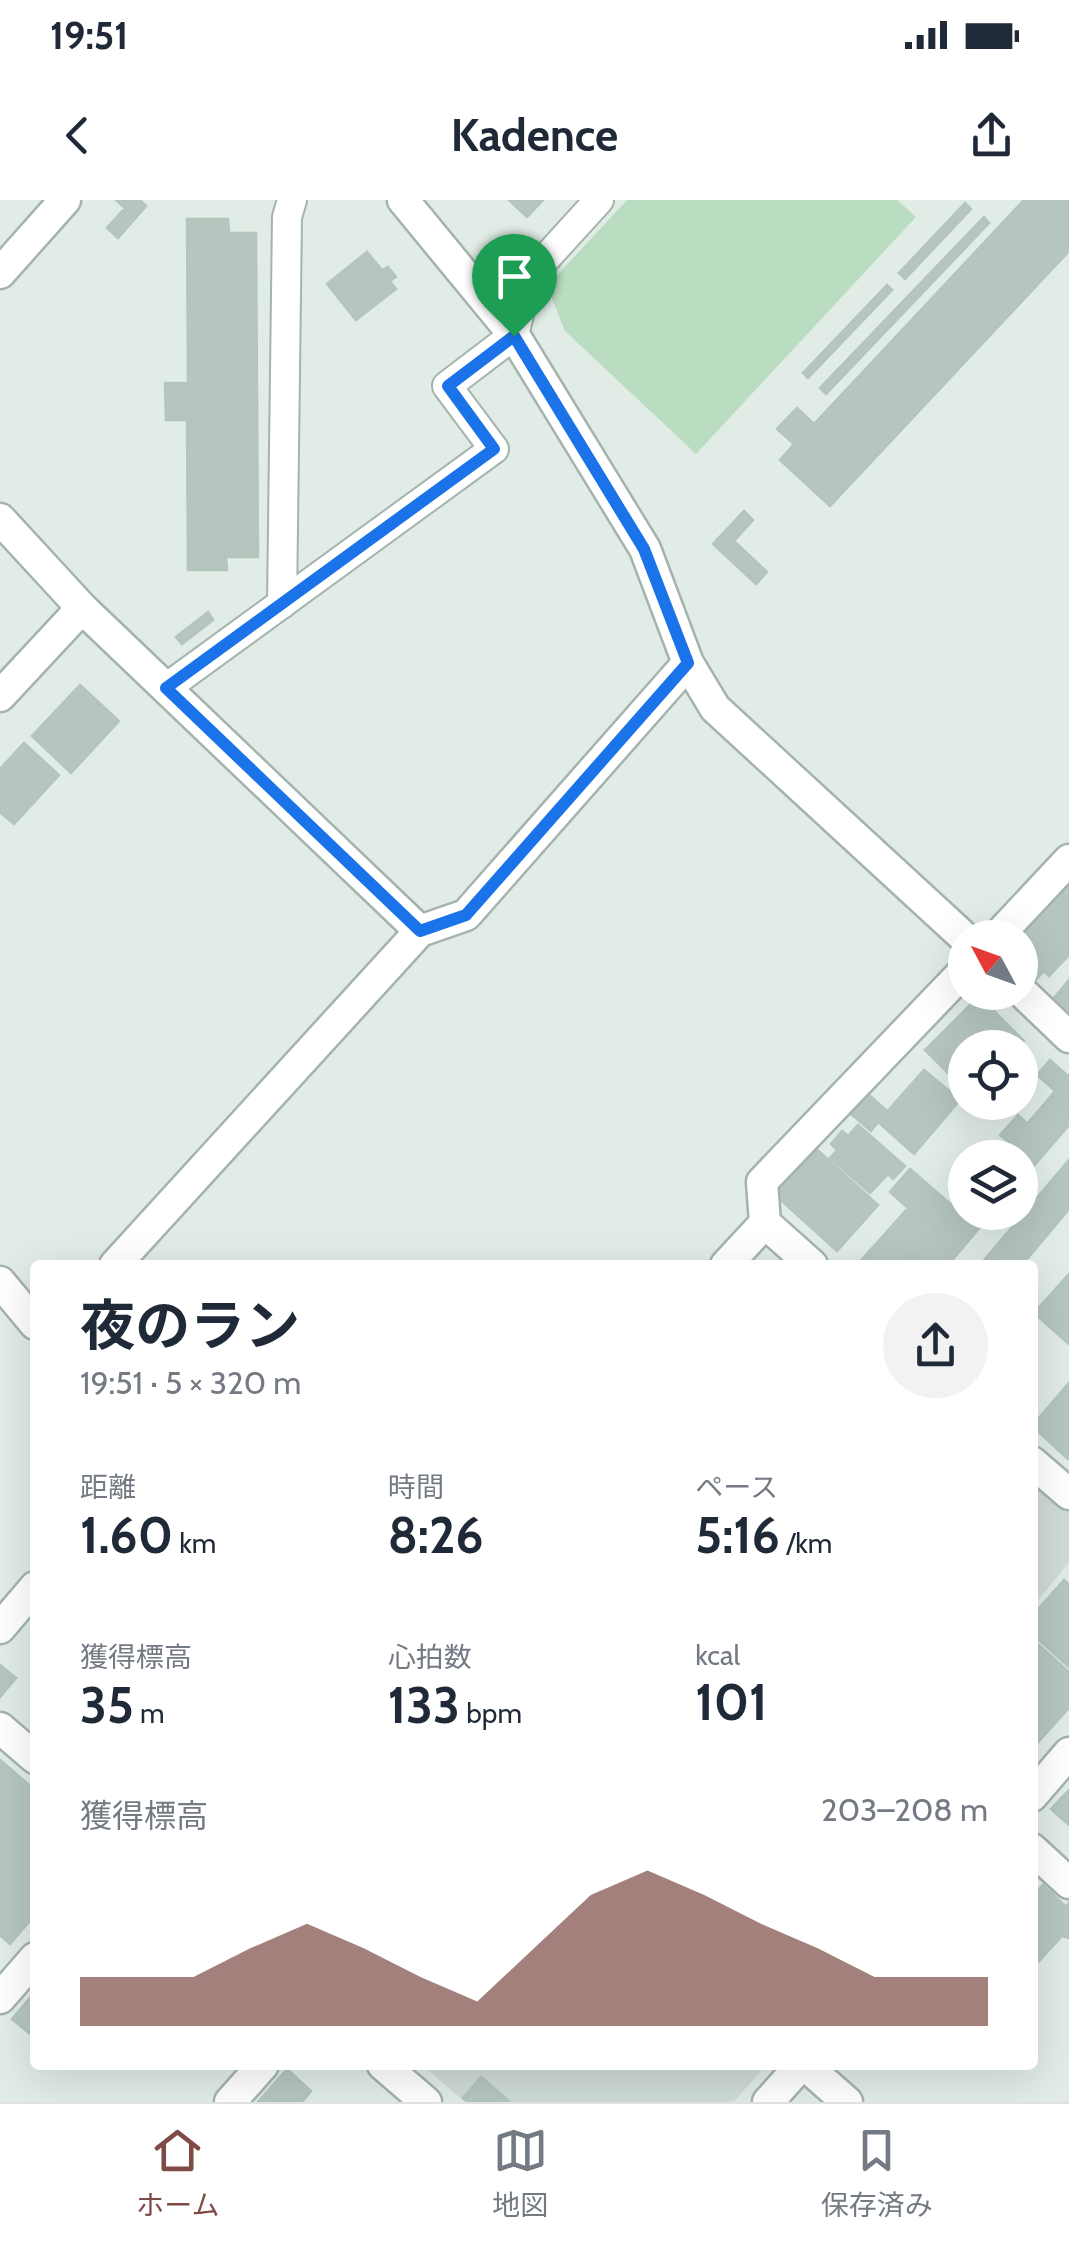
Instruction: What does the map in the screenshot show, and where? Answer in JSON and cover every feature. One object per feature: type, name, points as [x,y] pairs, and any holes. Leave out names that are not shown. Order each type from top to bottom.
[{"type":"street","points":[[0,273],[66,200]]},
{"type":"street","points":[[282,604],[286,217],[292,200]]},
{"type":"street","points":[[403,200],[514,336],[644,549],[688,663],[715,708],[948,922]]},
{"type":"street","points":[[166,688],[494,449],[448,386],[514,336],[528,278],[599,200]]},
{"type":"street","points":[[0,519],[82,608],[420,931]]},
{"type":"street","points":[[0,696],[82,608]]},
{"type":"street","points":[[120,1260],[420,931],[466,915],[688,663]]},
{"type":"street","points":[[1013,920],[1069,860]]},
{"type":"street","points":[[731,1260],[764,1223],[762,1182],[948,988]]},
{"type":"street","points":[[1038,1007],[1069,1037]]},
{"type":"street","points":[[764,1223],[806,1260]]},
{"type":"street","points":[[0,1282],[30,1318]]},
{"type":"street","points":[[1038,1467],[1069,1494]]},
{"type":"street","points":[[0,1628],[30,1593]]},
{"type":"street","points":[[0,1728],[30,1754]]},
{"type":"street","points":[[1038,1789],[1069,1753]]},
{"type":"street","points":[[1038,1855],[1069,1883]]},
{"type":"street","points":[[0,1998],[30,1964]]},
{"type":"street","points":[[230,2102],[259,2070]]},
{"type":"street","points":[[389,2070],[426,2102]]},
{"type":"street","points":[[768,2102],[798,2070]]},
{"type":"street","points":[[809,2070],[847,2102]]},
{"type":"shaded area","points":[[1038,1484],[1069,1512],[1069,1563],[1038,1600]]},
{"type":"shaded area","points":[[428,2070],[762,2070],[734,2102],[465,2102]]},
{"type":"green space","points":[[627,200],[897,200],[916,217],[696,454],[565,331],[547,286]]},
{"type":"building","points":[[116,200],[140,200],[146,206],[118,238],[107,228],[125,208]]},
{"type":"building","points":[[509,200],[543,200],[527,217]]},
{"type":"building","points":[[1024,200],[1069,200],[1069,251],[830,506],[780,460],[794,444],[777,429],[797,408],[814,424]]},
{"type":"building","points":[[965,203],[971,209],[905,279],[899,273]]},
{"type":"building","points":[[984,217],[989,223],[826,394],[820,388]]},
{"type":"building","points":[[187,219],[228,219],[229,233],[256,233],[258,557],[226,557],[227,570],[188,570],[187,420],[166,420],[165,383],[188,383]]},
{"type":"building","points":[[367,252],[382,270],[388,267],[396,277],[390,281],[396,289],[356,320],[327,284]]},
{"type":"building","points":[[887,285],[892,290],[808,378],[803,373]]},
{"type":"building","points":[[744,511],[753,520],[734,541],[767,572],[756,584],[713,544]]},
{"type":"building","points":[[208,612],[213,620],[182,644],[176,637]]},
{"type":"building","points":[[80,685],[119,721],[71,773],[32,736]]},
{"type":"building","points":[[24,743],[59,775],[14,824],[0,812],[0,769]]},
{"type":"building","points":[[1069,882],[1069,915],[1052,900]]},
{"type":"building","points":[[1048,896],[1069,916],[1069,955],[1049,976],[1044,971],[1038,978],[1038,920],[1026,920]]},
{"type":"building","points":[[1069,980],[1069,1011],[1054,998]]},
{"type":"building","points":[[965,1010],[993,1010],[1013,1030],[948,1030],[948,1073],[925,1050]]},
{"type":"building","points":[[1050,1060],[1067,1075],[1054,1090],[1038,1074]]},
{"type":"building","points":[[924,1070],[948,1090],[948,1114],[914,1154],[878,1122]]},
{"type":"building","points":[[1068,1076],[1069,1125],[1038,1161],[1038,1140],[1013,1140],[1030,1120],[1038,1120],[1038,1111]]},
{"type":"building","points":[[869,1095],[887,1111],[871,1131],[851,1114]]},
{"type":"building","points":[[1014,1120],[1027,1123],[1013,1140],[1000,1135]]},
{"type":"building","points":[[858,1125],[905,1166],[893,1179],[888,1174],[870,1193],[830,1158],[837,1150],[831,1144],[842,1131],[848,1136]]},
{"type":"building","points":[[814,1147],[878,1205],[837,1251],[773,1193]]},
{"type":"building","points":[[1069,1160],[1069,1209],[1026,1260],[984,1260],[1010,1230],[1038,1230],[1038,1197]]},
{"type":"building","points":[[910,1169],[948,1202],[948,1214],[907,1260],[861,1260],[908,1208],[890,1192]]},
{"type":"building","points":[[948,1216],[948,1230],[978,1230],[952,1260],[909,1260]]},
{"type":"building","points":[[1069,1274],[1069,1344],[1038,1317],[1038,1309]]},
{"type":"building","points":[[1069,1383],[1068,1459],[1038,1432],[1038,1419]]},
{"type":"building","points":[[1064,1580],[1069,1585],[1069,1667],[1038,1639],[1038,1609]]},
{"type":"building","points":[[1038,1644],[1069,1672],[1069,1708],[1038,1742]]},
{"type":"building","points":[[0,1665],[16,1678],[0,1697]]},
{"type":"building","points":[[0,1760],[30,1786],[30,1921],[10,1944],[0,1935]]},
{"type":"building","points":[[1069,1790],[1069,1825],[1051,1809]]},
{"type":"building","points":[[1043,1885],[1066,1907],[1069,1903],[1069,1938],[1062,1936],[1039,1961],[1038,1960],[1038,1890]]},
{"type":"building","points":[[30,1998],[30,2034],[12,2019]]},
{"type":"building","points":[[286,2070],[311,2091],[302,2102],[258,2102]]},
{"type":"building","points":[[481,2077],[510,2102],[468,2102],[463,2098]]},
{"type":"route","points":[[514,336],[644,549],[688,663],[466,915],[420,931],[166,688],[494,449],[448,386],[514,336]]}]
